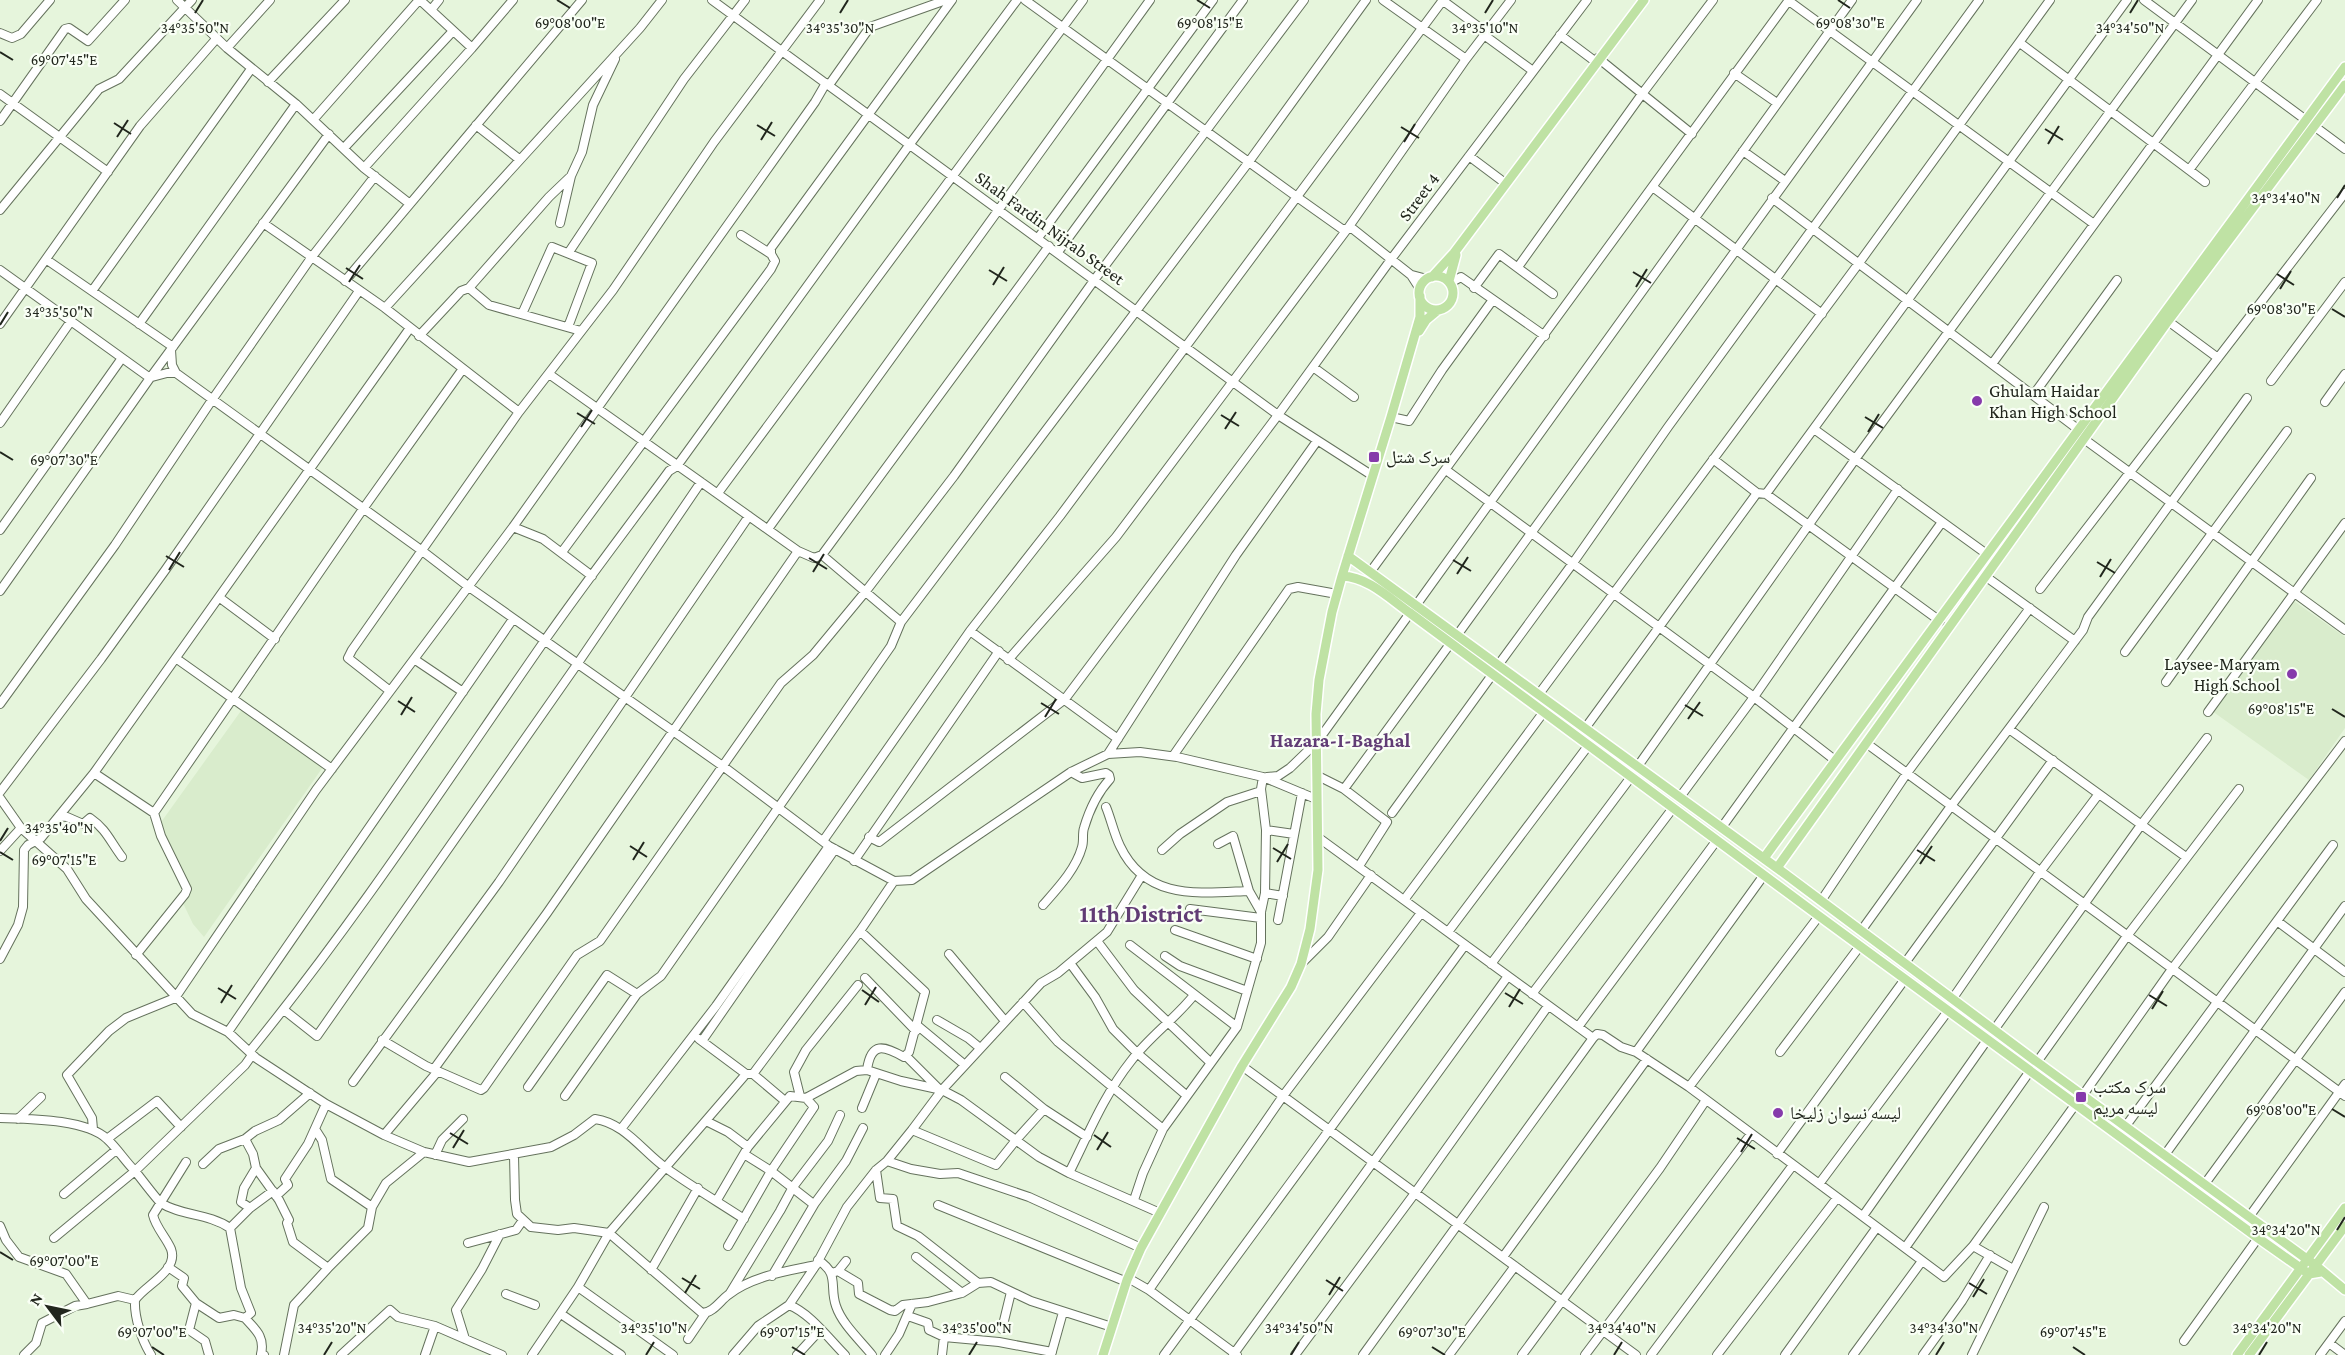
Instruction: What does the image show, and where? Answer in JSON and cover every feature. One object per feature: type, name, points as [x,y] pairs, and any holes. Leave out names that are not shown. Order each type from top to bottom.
[{"type":"main road","points":[[1103,1355],[1127,1280],[1141,1248],[1242,1066],[1291,987],[1301,964],[1316,896],[1319,838],[1316,775],[1319,680],[1342,576],[1420,317],[1420,293],[1429,278],[1443,267],[1644,0]]},
{"type":"main road","points":[[2081,435],[2168,321],[2310,124],[2345,67]]},
{"type":"main road","points":[[1777,868],[1985,576],[2081,435],[2310,124],[2345,85]]},
{"type":"main road","points":[[1449,282],[1454,262],[1464,239]]},
{"type":"main road","points":[[1410,353],[1426,320],[1449,304],[1452,299],[1453,293],[1449,282],[1444,278],[1429,278]]},
{"type":"main road","points":[[1420,293],[1426,306],[1438,310]]},
{"type":"main road","points":[[1764,858],[1988,555],[2047,482]]},
{"type":"main road","points":[[1348,556],[1722,827],[2164,1156],[2344,1286]]},
{"type":"main road","points":[[1342,576],[1364,581],[1410,613],[2075,1105],[2309,1274]]},
{"type":"main road","points":[[2062,1095],[2070,1085]]},
{"type":"main road","points":[[2090,1116],[2098,1106]]},
{"type":"main road","points":[[2236,1355],[2345,1208]]},
{"type":"main road","points":[[2249,1355],[2309,1274],[2318,1269],[2345,1226]]},
{"type":"street","points":[[0,33],[12,38],[21,34],[50,0]]},
{"type":"street","points":[[0,121],[65,29],[69,28],[88,41],[124,0]]},
{"type":"street","points":[[177,0],[227,48],[296,105],[364,168],[410,204]]},
{"type":"street","points":[[0,210],[99,89],[119,79],[192,0]]},
{"type":"street","points":[[227,48],[270,0]]},
{"type":"street","points":[[268,82],[345,0]]},
{"type":"street","points":[[313,120],[420,0],[472,48]]},
{"type":"street","points":[[431,10],[439,0]]},
{"type":"street","points":[[364,168],[513,0]]},
{"type":"street","points":[[345,281],[582,0]]},
{"type":"street","points":[[385,308],[662,0]]},
{"type":"street","name":"Shah Fardin Nijrab Street","points":[[712,0],[1278,415],[1373,476]]},
{"type":"street","points":[[569,252],[684,79],[745,0]]},
{"type":"street","points":[[390,691],[348,658],[519,412],[614,291],[714,142],[820,0]]},
{"type":"street","points":[[93,1129],[92,1118],[67,1076],[108,1031],[126,1018],[175,998],[316,790],[513,527],[827,84],[870,27],[945,0]]},
{"type":"street","points":[[771,254],[771,248],[952,0]]},
{"type":"street","points":[[54,1238],[135,1171],[245,1065],[251,1053],[418,827],[592,576],[669,471],[677,466],[1017,0]]},
{"type":"street","points":[[1025,0],[1342,229],[1353,229],[1411,275],[1420,293]]},
{"type":"street","points":[[718,493],[1083,0]]},
{"type":"street","points":[[768,529],[1150,0]]},
{"type":"street","points":[[1038,238],[1213,0]]},
{"type":"street","points":[[1058,252],[1243,0]]},
{"type":"street","points":[[382,1040],[412,1059],[481,1090],[484,1088],[577,955],[600,941],[781,683],[813,655],[866,591],[954,477],[1095,279],[1305,0]]},
{"type":"street","points":[[565,1096],[637,994],[661,976],[891,646],[901,622],[1248,162],[1366,0]]},
{"type":"street","points":[[1383,0],[1466,59]]},
{"type":"street","points":[[702,1041],[970,631],[1060,516],[1443,0],[1533,71]]},
{"type":"street","points":[[1008,660],[1116,537],[1348,228],[1466,59],[1511,0]]},
{"type":"street","name":"Street 4","points":[[869,837],[879,842],[1065,699],[1278,415],[1392,258],[1587,0]]},
{"type":"street","points":[[1518,267],[1642,94],[1713,0]]},
{"type":"street","points":[[1371,571],[1789,0],[2094,224]]},
{"type":"street","points":[[1417,604],[1852,0]]},
{"type":"street","points":[[1458,634],[1917,0]]},
{"type":"street","points":[[1499,664],[1668,427],[1979,0]]},
{"type":"street","points":[[1539,694],[1822,314],[2050,0]]},
{"type":"street","points":[[1578,738],[1762,494],[1814,429],[2067,79],[2127,0]]},
{"type":"street","points":[[2144,0],[2345,149]]},
{"type":"street","points":[[1638,766],[1856,458],[2051,193],[2108,111],[2192,0]]},
{"type":"street","points":[[1992,364],[2258,0]]},
{"type":"street","points":[[2189,170],[2317,0]]},
{"type":"street","points":[[344,148],[453,31]]},
{"type":"street","points":[[1560,35],[1597,60],[1692,134]]},
{"type":"street","points":[[0,324],[140,126],[217,38]]},
{"type":"street","points":[[2020,43],[2205,182]]},
{"type":"street","points":[[560,223],[572,176],[582,152],[592,105],[619,50]]},
{"type":"street","points":[[92,291],[251,69]]},
{"type":"street","points":[[1734,73],[1777,103]]},
{"type":"street","points":[[0,94],[108,172]]},
{"type":"street","points":[[139,324],[296,105]]},
{"type":"street","points":[[476,125],[519,159]]},
{"type":"street","points":[[0,591],[150,378],[329,134]]},
{"type":"street","points":[[1743,151],[1785,181]]},
{"type":"street","points":[[1469,156],[1505,183]]},
{"type":"street","points":[[0,704],[115,545],[311,258],[375,176]]},
{"type":"street","points":[[419,336],[461,291],[469,288],[549,197],[572,176]]},
{"type":"street","points":[[1653,188],[1822,314]]},
{"type":"street","points":[[2040,589],[2345,193]]},
{"type":"street","points":[[1772,198],[2034,394],[2081,435],[2170,503],[2345,630]]},
{"type":"street","points":[[263,223],[385,308],[519,412]]},
{"type":"street","points":[[562,552],[771,269],[775,261],[771,254],[741,235]]},
{"type":"street","points":[[549,374],[798,551],[814,558],[822,555],[1049,246]]},
{"type":"street","points":[[522,314],[552,247],[592,263],[568,327]]},
{"type":"street","points":[[1474,288],[1499,254],[1553,294]]},
{"type":"street","points":[[46,260],[172,349]]},
{"type":"street","points":[[0,270],[150,378]]},
{"type":"street","points":[[1411,275],[1429,278]]},
{"type":"street","points":[[1449,282],[1461,277],[1492,301],[1545,336]]},
{"type":"street","points":[[2034,394],[2117,280]]},
{"type":"street","points":[[2271,381],[2345,282]]},
{"type":"street","points":[[469,288],[489,305],[581,331]]},
{"type":"street","points":[[0,792],[132,616],[358,291]]},
{"type":"street","points":[[1391,417],[1409,421],[1442,370],[1492,301]]},
{"type":"street","points":[[0,423],[71,321]]},
{"type":"street","points":[[2168,321],[2218,358]]},
{"type":"street","points":[[0,959],[18,925],[23,907],[24,850],[41,838],[94,773],[410,328]]},
{"type":"street","points":[[172,349],[172,365],[176,373],[212,400],[513,619],[724,767],[829,846],[894,881],[912,880],[1071,772],[1108,754],[1140,752],[1173,756],[1263,777],[1316,799]]},
{"type":"street","points":[[0,530],[122,358]]},
{"type":"street","points":[[1312,368],[1354,397]]},
{"type":"street","points":[[154,813],[363,508],[462,370]]},
{"type":"street","points":[[150,378],[176,373]]},
{"type":"street","points":[[2325,402],[2345,374]]},
{"type":"street","points":[[1861,931],[2083,630],[2088,617],[2247,399]]},
{"type":"street","points":[[1814,429],[1988,555]]},
{"type":"street","points":[[2125,652],[2287,431]]},
{"type":"street","points":[[1108,754],[1236,555],[1317,441]]},
{"type":"street","points":[[1713,459],[1809,525],[1940,621]]},
{"type":"street","points":[[1446,470],[1754,697],[1836,761]]},
{"type":"street","points":[[2166,682],[2311,478]]},
{"type":"street","points":[[284,1010],[317,1036],[578,663],[701,482]]},
{"type":"street","points":[[1680,797],[1754,697],[1898,489]]},
{"type":"street","points":[[353,1082],[499,882],[749,516]]},
{"type":"street","points":[[1722,827],[1942,522]]},
{"type":"street","points":[[2208,712],[2345,523]]},
{"type":"street","points":[[513,527],[543,539],[592,576]]},
{"type":"street","points":[[384,1135],[436,1070],[798,551]]},
{"type":"street","points":[[822,555],[901,622]]},
{"type":"street","points":[[1985,576],[2075,641]]},
{"type":"street","points":[[1173,756],[1289,589],[1298,587],[1337,594]]},
{"type":"street","points":[[219,598],[275,639]]},
{"type":"street","points":[[1821,901],[1907,773],[2030,608]]},
{"type":"street","points":[[1263,777],[1278,776],[1290,768],[1317,742],[1410,613]]},
{"type":"street","points":[[228,1032],[513,619]]},
{"type":"street","points":[[970,631],[1118,739]]},
{"type":"street","points":[[1344,789],[1450,644]]},
{"type":"street","points":[[854,861],[999,651]]},
{"type":"street","points":[[414,658],[463,692]]},
{"type":"street","points":[[177,659],[332,769]]},
{"type":"street","points":[[1392,813],[1492,675]]},
{"type":"street","points":[[1404,900],[1543,713]]},
{"type":"street","points":[[2009,729],[2186,857]]},
{"type":"street","points":[[1994,1030],[2141,825],[2207,738]]},
{"type":"street","points":[[2083,1095],[2172,969],[2345,741]]},
{"type":"street","points":[[1866,743],[2342,1094]]},
{"type":"street","points":[[1448,932],[1588,746]]},
{"type":"street","points":[[1905,963],[2053,760]]},
{"type":"street","points":[[1043,905],[1065,879],[1076,860],[1082,846],[1083,830],[1089,815],[1100,792],[1110,779],[1106,773],[1082,778],[1071,772]]},
{"type":"street","points":[[94,773],[154,813],[161,836],[187,889],[136,955]]},
{"type":"street","points":[[1316,775],[1344,789],[1387,822],[1359,866]]},
{"type":"street","points":[[1134,1200],[1162,1130],[1237,1027],[1248,992],[1257,959],[1262,926],[1266,830],[1261,791],[1263,777]]},
{"type":"street","points":[[1491,964],[1631,777]]},
{"type":"street","points":[[2037,1062],[2127,936],[2239,789]]},
{"type":"street","points":[[1162,850],[1195,823],[1227,802],[1261,791]]},
{"type":"street","points":[[1278,920],[1302,793]]},
{"type":"street","points":[[1953,998],[2040,872],[2098,795]]},
{"type":"street","points":[[0,798],[21,828],[67,869],[86,899],[192,1014],[228,1032],[251,1053],[326,1104],[384,1135],[424,1152],[469,1162],[551,1147],[574,1135],[595,1119],[602,1120],[621,1129],[665,1168],[744,1219]]},
{"type":"street","points":[[1106,807],[1120,845],[1130,862],[1142,874],[1169,890],[1188,894],[1250,891]]},
{"type":"street","points":[[1532,994],[1673,808]]},
{"type":"street","points":[[59,816],[82,824],[90,818],[104,828],[122,857]]},
{"type":"street","points":[[0,851],[21,828]]},
{"type":"street","points":[[1266,830],[1294,834]]},
{"type":"street","points":[[1218,844],[1233,836],[1250,891],[1261,915]]},
{"type":"street","points":[[1319,838],[1593,1038]]},
{"type":"street","points":[[1578,1027],[1717,840]]},
{"type":"street","points":[[2125,1126],[2333,845]]},
{"type":"street","points":[[733,1355],[758,1326],[789,1305],[817,1263],[848,1207],[876,1170],[912,1130],[941,1090],[1041,983],[1097,941],[1115,920],[1142,874]]},
{"type":"street","points":[[1301,964],[1328,937],[1371,875]]},
{"type":"street","points":[[1636,1052],[1764,875]]},
{"type":"street","points":[[537,1354],[609,1233],[750,1074],[860,931],[894,881]]},
{"type":"street","points":[[1264,893],[1282,896]]},
{"type":"street","points":[[2164,1156],[2345,906]]},
{"type":"street","points":[[1190,909],[1261,915]]},
{"type":"street","points":[[1149,1290],[1283,1096],[1421,913]]},
{"type":"street","points":[[1689,1087],[1819,916]]},
{"type":"street","points":[[2277,921],[2345,972]]},
{"type":"street","points":[[1175,930],[1257,959]]},
{"type":"street","points":[[860,931],[925,992],[917,1028],[906,1056]]},
{"type":"street","points":[[1097,941],[1134,990],[1210,1062]]},
{"type":"street","points":[[1130,945],[1237,1027]]},
{"type":"street","points":[[1164,1355],[1465,945]]},
{"type":"street","points":[[1780,1052],[1860,945]]},
{"type":"street","points":[[621,1129],[763,947]]},
{"type":"street","points":[[949,954],[1005,1021]]},
{"type":"street","points":[[1165,956],[1180,966],[1248,992]]},
{"type":"street","points":[[1070,963],[1095,997],[1113,1029],[1186,1095]]},
{"type":"street","points":[[528,1087],[605,977],[610,976],[637,994]]},
{"type":"street","points":[[938,1205],[1149,1290],[1235,1354],[1508,976]]},
{"type":"street","points":[[865,978],[917,1028],[965,1065]]},
{"type":"street","points":[[1777,1154],[1905,979]]},
{"type":"street","points":[[728,1246],[771,1171],[814,1107],[803,1097],[794,1071],[806,1050],[858,985]]},
{"type":"street","points":[[2204,1185],[2345,992]]},
{"type":"street","points":[[1068,1173],[1111,1088],[1153,1035],[1168,1023],[1194,995]]},
{"type":"street","points":[[1023,1002],[1058,1042],[1162,1130]]},
{"type":"street","points":[[1295,1355],[1415,1193],[1548,1006]]},
{"type":"street","points":[[1819,1184],[1948,1011]]},
{"type":"street","points":[[937,1020],[969,1038],[980,1048]]},
{"type":"street","points":[[1363,1355],[1593,1038],[1600,1033],[1624,1048],[1636,1052],[1689,1087],[1944,1277],[1973,1246],[2075,1105]]},
{"type":"street","points":[[693,1034],[785,1101]]},
{"type":"street","points":[[1863,1216],[1987,1040]]},
{"type":"street","points":[[867,1070],[874,1050],[885,1047],[906,1056],[941,1090]]},
{"type":"street","points":[[1503,1257],[1647,1059]]},
{"type":"street","points":[[1242,1066],[1636,1355]]},
{"type":"street","points":[[717,1200],[746,1150],[790,1096],[803,1097],[856,1071],[867,1070],[941,1090],[961,1100],[1040,1157],[1068,1173],[1160,1213]]},
{"type":"street","points":[[1905,1248],[2030,1071]]},
{"type":"street","points":[[862,1108],[876,1074]]},
{"type":"street","points":[[1005,1077],[1044,1109],[1088,1137]]},
{"type":"street","points":[[2249,1217],[2342,1094],[2345,1084]]},
{"type":"street","points":[[203,1164],[219,1149],[245,1139],[255,1131],[279,1119],[310,1093]]},
{"type":"street","points":[[18,1119],[41,1096]]},
{"type":"street","points":[[1522,1355],[1660,1168],[1706,1100]]},
{"type":"street","points":[[107,1138],[157,1101],[181,1127]]},
{"type":"street","points":[[230,1228],[250,1208],[288,1185],[285,1179],[315,1129],[326,1104]]},
{"type":"street","points":[[912,1130],[996,1165],[1044,1109]]},
{"type":"street","points":[[729,1294],[760,1246],[793,1187],[828,1141],[840,1115]]},
{"type":"street","points":[[0,1118],[72,1123],[93,1129],[107,1138],[160,1202],[189,1214],[219,1221],[230,1228],[241,1288],[251,1313],[245,1318]]},
{"type":"street","points":[[435,1155],[442,1140],[463,1119]]},
{"type":"street","points":[[706,1121],[728,1132],[771,1171],[815,1203]]},
{"type":"street","points":[[772,1276],[815,1203],[846,1161],[863,1128]]},
{"type":"street","points":[[315,1129],[322,1140],[331,1179],[372,1207]]},
{"type":"street","points":[[1585,1355],[1751,1134]]},
{"type":"street","points":[[245,1139],[256,1168],[274,1193],[289,1221],[286,1223],[294,1242],[328,1268]]},
{"type":"street","points":[[64,1194],[116,1150]]},
{"type":"street","points":[[284,1355],[294,1305],[368,1228],[372,1207],[386,1183],[424,1152]]},
{"type":"street","points":[[514,1155],[517,1214],[531,1227],[558,1230],[574,1228],[609,1233],[705,1314]]},
{"type":"street","points":[[886,1161],[911,1169],[940,1174],[958,1173],[1029,1197],[1141,1248]]},
{"type":"street","points":[[151,1355],[142,1336],[135,1300],[168,1268],[172,1251],[155,1223],[153,1215],[186,1162]]},
{"type":"street","points":[[1651,1355],[1793,1165]]},
{"type":"street","points":[[250,1208],[241,1202],[244,1188],[256,1168]]},
{"type":"street","points":[[876,1170],[880,1198],[893,1199],[897,1226],[918,1236],[978,1283]]},
{"type":"street","points":[[651,1270],[698,1188]]},
{"type":"street","points":[[1718,1355],[1837,1198]]},
{"type":"street","points":[[1972,1355],[2044,1207]]},
{"type":"street","points":[[468,1243],[516,1230],[523,1220]]},
{"type":"street","points":[[0,1226],[6,1240],[19,1257],[66,1274],[87,1304]]},
{"type":"street","points":[[1785,1355],[1877,1227]]},
{"type":"street","points":[[465,1339],[456,1310],[482,1269],[500,1234]]},
{"type":"street","points":[[2184,1341],[2258,1238]]},
{"type":"street","points":[[1973,1246],[2013,1269]]},
{"type":"street","points":[[1923,1355],[1962,1301],[1990,1255]]},
{"type":"street","points":[[916,1257],[962,1293]]},
{"type":"street","points":[[846,1261],[835,1272],[835,1305],[872,1355]]},
{"type":"street","points":[[1853,1355],[1922,1261]]},
{"type":"street","points":[[687,1339],[705,1314],[729,1294],[747,1284],[817,1263],[858,1283],[859,1294],[895,1311],[903,1305],[962,1293],[978,1283],[990,1282],[1011,1293],[1112,1327]]},
{"type":"street","points":[[1449,1355],[1515,1266]]},
{"type":"street","points":[[168,1268],[184,1278],[182,1286],[196,1303],[219,1318],[234,1315],[245,1318],[261,1336],[263,1344],[261,1354],[264,1355]]},
{"type":"street","points":[[578,1287],[673,1355]]},
{"type":"street","points":[[1002,1329],[1011,1293]]},
{"type":"street","points":[[506,1294],[535,1305]]},
{"type":"street","points":[[24,1355],[36,1343],[42,1323],[75,1306],[118,1296],[135,1300]]},
{"type":"street","points":[[196,1303],[189,1330],[205,1341],[209,1355]]},
{"type":"street","points":[[885,1355],[908,1316],[912,1304]]},
{"type":"street","points":[[789,1305],[801,1310],[845,1355]]},
{"type":"street","points":[[341,1355],[390,1310],[398,1317],[435,1326],[502,1355]]},
{"type":"street","points":[[908,1316],[928,1323],[929,1330],[944,1337],[999,1342],[1051,1354],[1064,1312]]},
{"type":"street","points":[[561,1314],[621,1355]]},
{"type":"street","points":[[2320,1355],[2345,1321]]},
{"type":"street","points":[[425,1355],[424,1350],[435,1326]]},
{"type":"street","points":[[797,1355],[820,1330]]},
{"type":"street","points":[[942,1355],[944,1337]]},
{"type":"street","points":[[2329,1343],[2345,1355]]},
{"type":"shaded area","name":"Laysee-Maryam High School","points":[[2291,599],[2345,637],[2345,728],[2309,780],[2212,711]]},
{"type":"shaded area","points":[[243,708],[323,767],[204,937],[193,924],[182,901],[189,892],[159,825]]},
{"type":"place","name":"Ghulam Haidar Khan High School","points":[[1977,401]]},
{"type":"place","name":"سرک شتل","points":[[1374,457]]},
{"type":"place","name":"Laysee-Maryam High School","points":[[2292,674]]},
{"type":"place","name":"سرک مکتب لیسه مریم","points":[[2081,1097]]},
{"type":"place","name":"لیسه نسوان زلیخا","points":[[1778,1113]]},
{"type":"district","name":"Hazara-I-Baghal","points":[[1340,740]]},
{"type":"district","name":"11th District","points":[[1141,913]]}]
